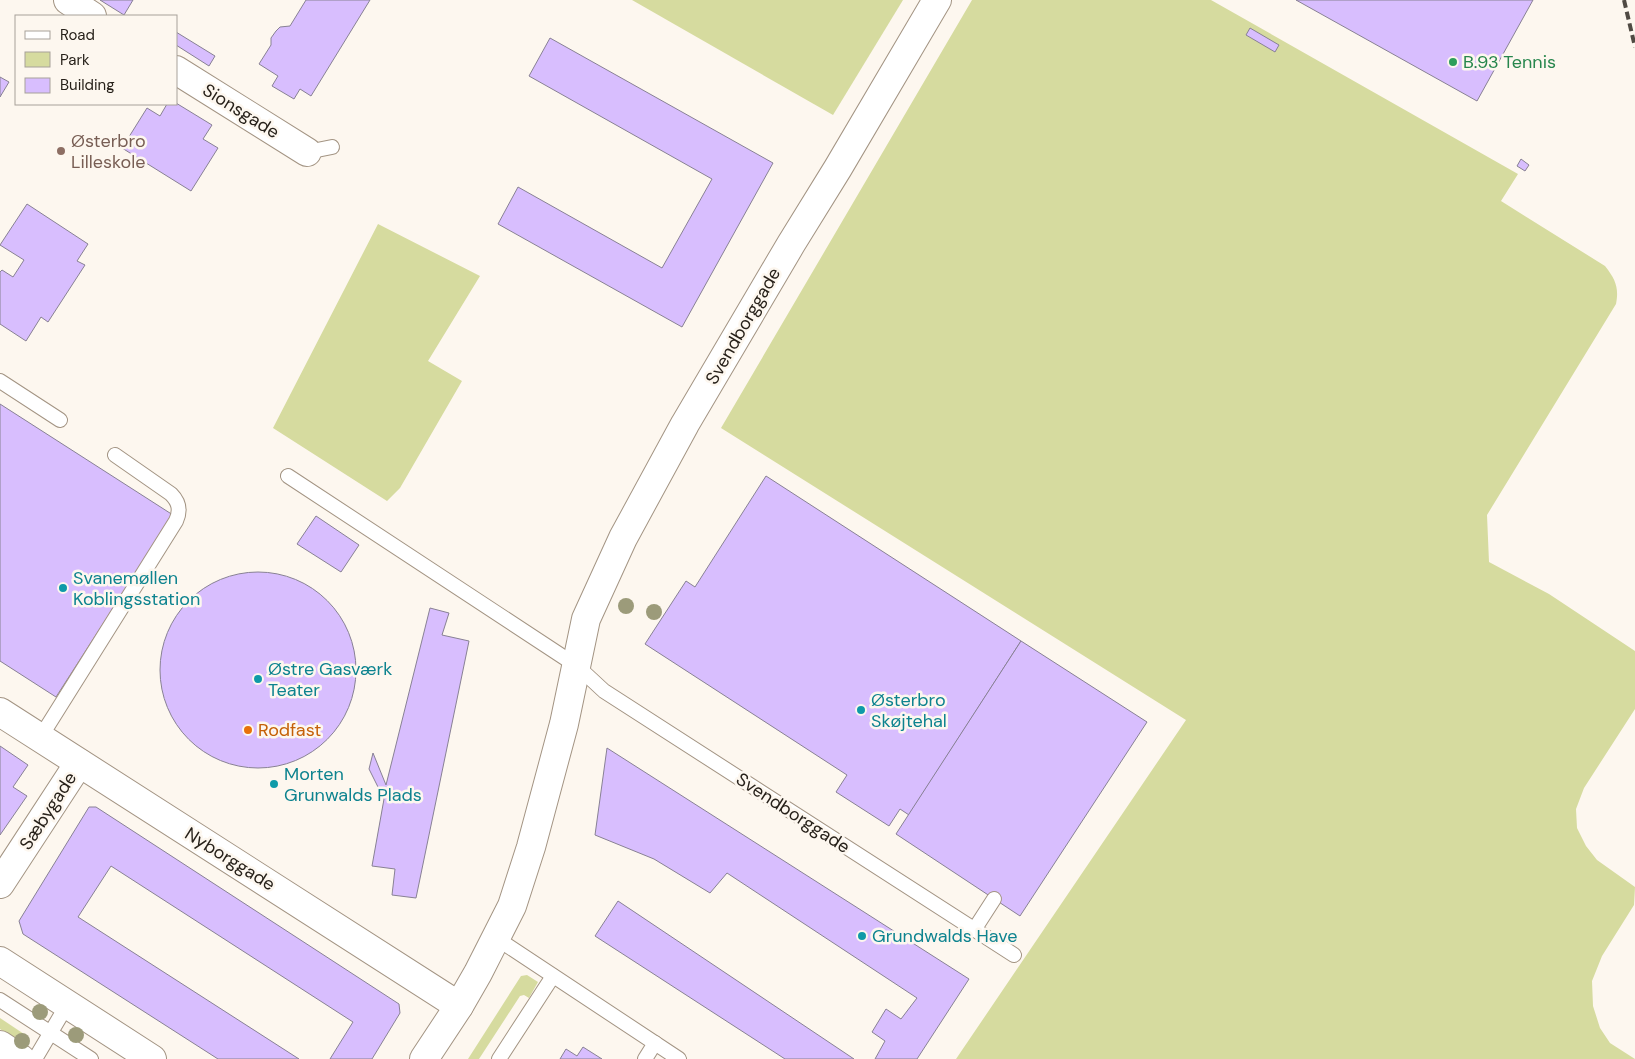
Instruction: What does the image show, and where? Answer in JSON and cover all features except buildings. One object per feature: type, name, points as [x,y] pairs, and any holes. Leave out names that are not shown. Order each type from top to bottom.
[{"type":"street","points":[[68,0],[90,15]]},
{"type":"street","name":"Svendborggade","points":[[424,1059],[459,1006],[512,906],[531,847],[564,724],[586,619],[623,538],[685,424],[790,244],[843,160],[937,0]]},
{"type":"street","name":"Sionsgade","points":[[178,71],[319,150]]},
{"type":"street","name":"Nyborggade","points":[[0,712],[459,1006]]},
{"type":"street","name":"Sæbygade","points":[[0,884],[79,763]]},
{"type":"street","points":[[0,961],[152,1059]]},
{"type":"street","points":[[0,1046],[21,1059]]},
{"type":"lane","points":[[0,381],[60,420]]},
{"type":"lane","points":[[40,738],[179,514],[179,506],[171,494],[115,455]]},
{"type":"lane","points":[[288,476],[577,666]]},
{"type":"lane","name":"Svendborggade","points":[[577,666],[604,691],[1014,956]]},
{"type":"lane","points":[[974,930],[994,899]]},
{"type":"lane","points":[[496,938],[679,1059]]},
{"type":"lane","points":[[499,1059],[553,976]]},
{"type":"lane","points":[[0,1000],[91,1059]]},
{"type":"lane","points":[[35,1059],[67,1004]]},
{"type":"lane","points":[[645,1059],[655,1044]]},
{"type":"green space","points":[[632,0],[903,0],[833,115]]},
{"type":"green space","points":[[972,0],[1211,0],[1518,174],[1501,201],[1605,266],[1612,276],[1617,289],[1616,304],[1487,515],[1489,562],[1549,594],[1635,651],[1635,709],[1584,788],[1576,809],[1577,828],[1586,846],[1597,860],[1635,887],[1634,905],[1602,956],[1592,981],[1593,1006],[1600,1028],[1610,1043],[1635,1059],[956,1059],[1186,720],[721,428]]},
{"type":"green space","points":[[378,224],[480,276],[428,361],[462,381],[400,488],[387,501],[273,428]]},
{"type":"green space","points":[[527,975],[538,982],[529,998],[524,995],[520,996],[479,1059],[468,1059],[521,976]]},
{"type":"green space","points":[[0,1018],[27,1036],[22,1044],[0,1029]]},
{"type":"railway","points":[[1624,0],[1635,47]]},
{"type":"place","name":"B.93 Tennis","points":[[1453,62]]},
{"type":"place","name":"Østerbro Lilleskole","points":[[61,151]]},
{"type":"place","name":"Svanemøllen Koblingsstation","points":[[63,588]]},
{"type":"place","name":"Østre Gasværk Teater","points":[[258,679]]},
{"type":"place","name":"Østerbro Skøjtehal","points":[[861,710]]},
{"type":"place","name":"Rodfast","points":[[248,730]]},
{"type":"place","name":"Morten Grunwalds Plads","points":[[274,784]]},
{"type":"place","name":"Grundwalds Have","points":[[862,936]]}]
